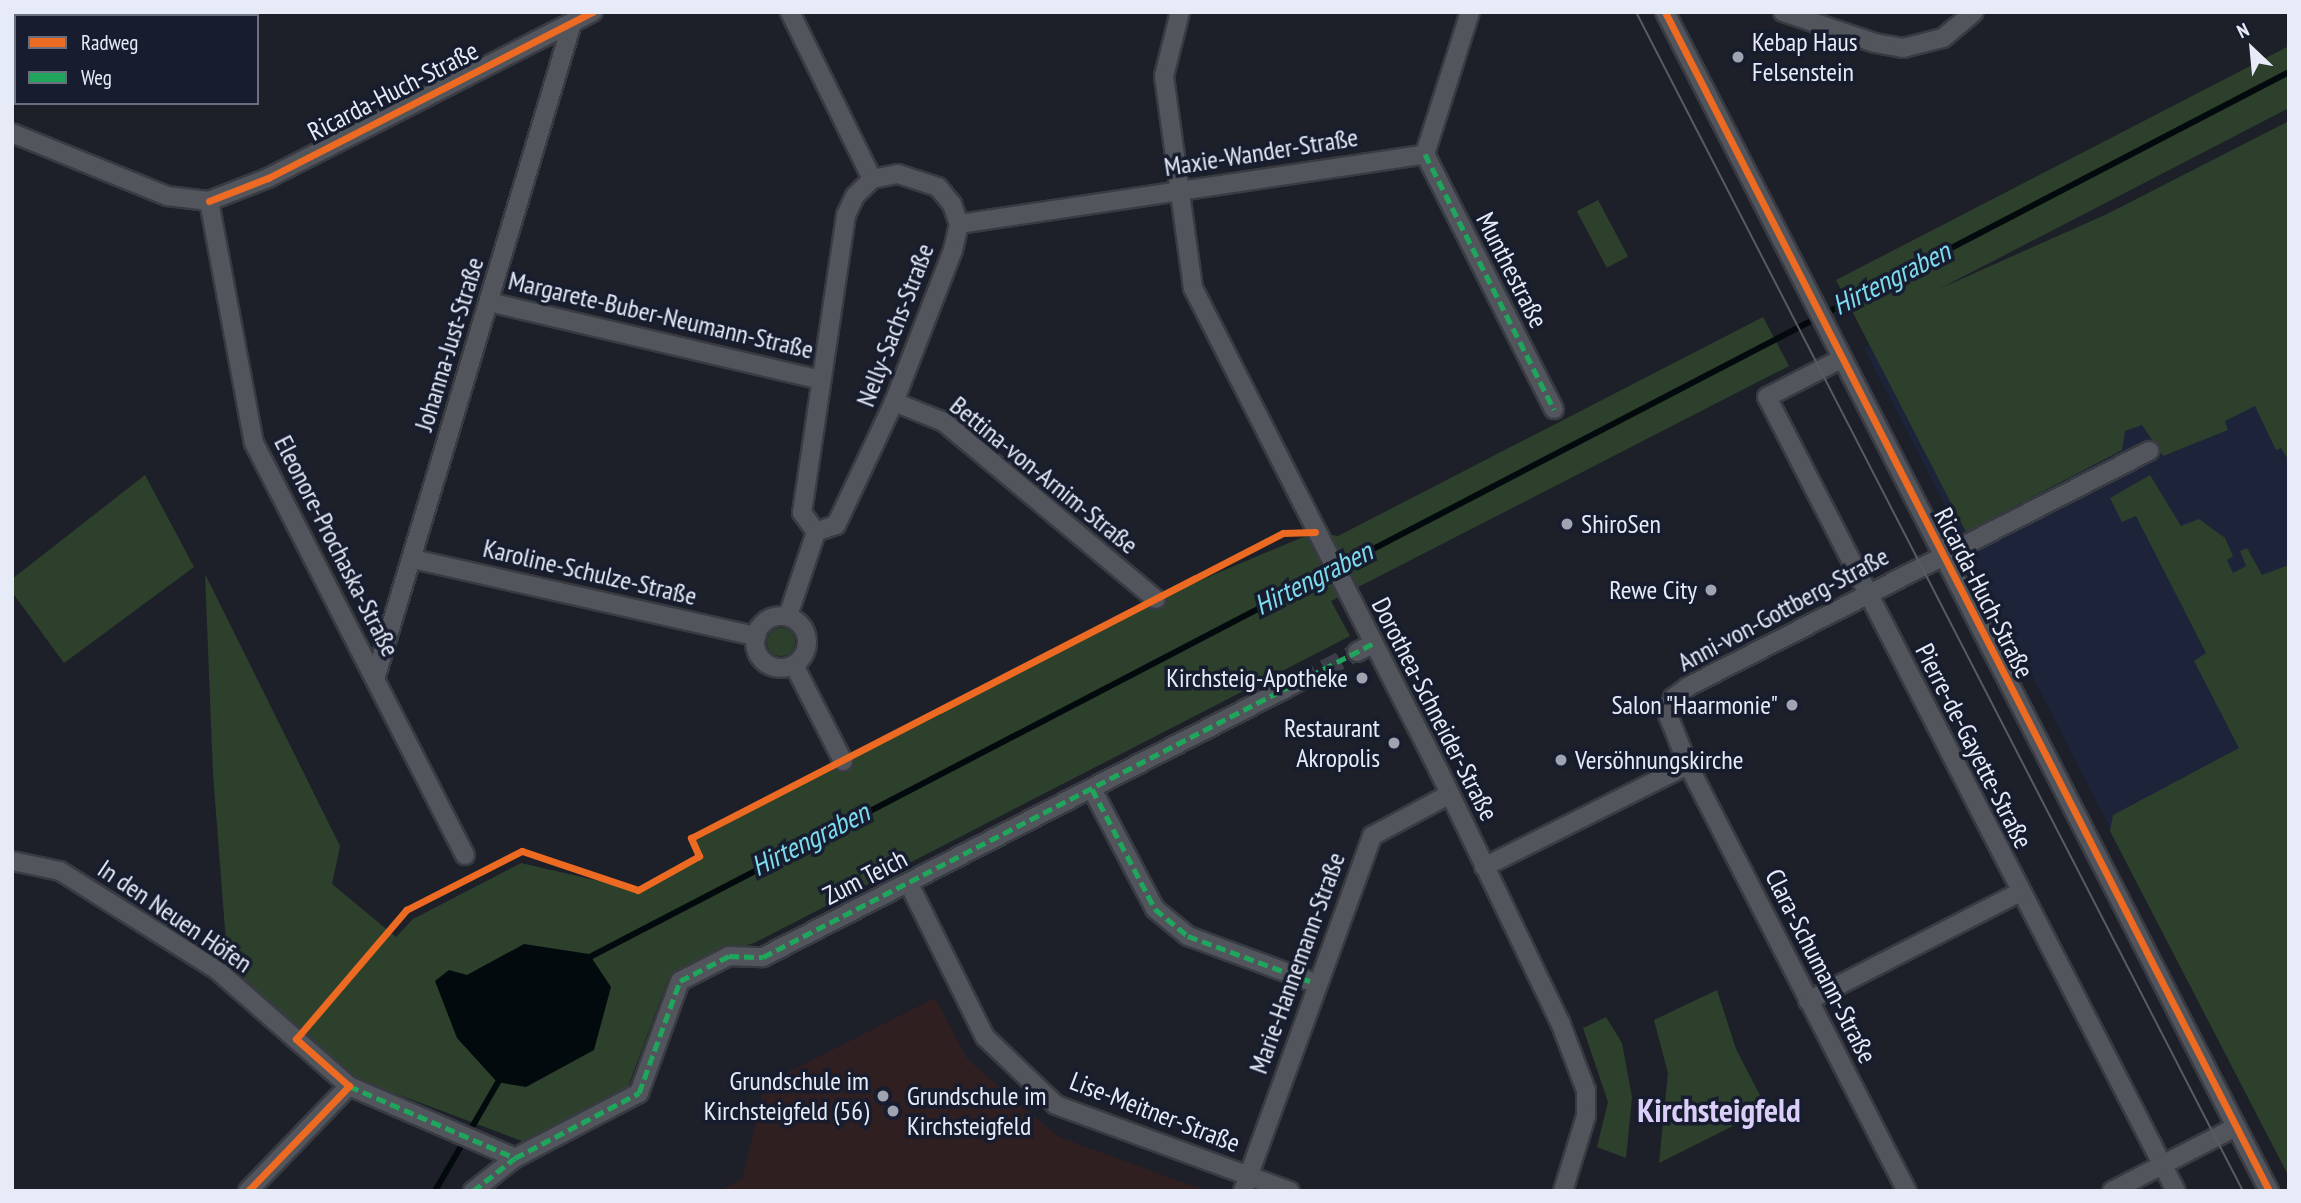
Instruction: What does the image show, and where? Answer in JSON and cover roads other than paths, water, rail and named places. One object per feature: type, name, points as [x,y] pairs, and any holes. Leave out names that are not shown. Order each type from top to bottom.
[{"type":"street","name":"Ricarda-Huch-Straße","points":[[12,133],[167,196],[209,201],[268,178],[593,12]]},
{"type":"street","points":[[790,12],[872,179]]},
{"type":"street","name":"Dorothea-Schneider-Straße","points":[[1181,12],[1164,76],[1178,191],[1197,302],[1347,593],[1365,648],[1448,794],[1560,1022],[1586,1090],[1586,1116],[1563,1191]]},
{"type":"street","points":[[1424,154],[1470,12]]},
{"type":"street","name":"Ricarda-Huch-Straße","points":[[1665,12],[2269,1191]]},
{"type":"street","points":[[1783,12],[1875,43],[1902,48],[1943,38],[1974,12]]},
{"type":"street","name":"Johanna-Just-Straße","points":[[375,679],[572,23]]},
{"type":"street","name":"Maxie-Wander-Straße","points":[[959,224],[1424,154]]},
{"type":"street","name":"Munthestraße","points":[[1424,154],[1554,409]]},
{"type":"street","name":"Nelly-Sachs-Straße","points":[[898,174],[938,187],[952,204],[959,224],[894,402],[836,525],[816,532],[802,513],[846,215],[855,196],[872,179],[898,174]]},
{"type":"street","name":"Eleonore-Prochaska-Straße","points":[[209,201],[254,443],[465,855]]},
{"type":"street","name":"Margarete-Buber-Neumann-Straße","points":[[489,302],[821,380]]},
{"type":"street","name":"Pierre-de-Gayette-Straße","points":[[1841,359],[1767,397],[2176,1191]]},
{"type":"street","name":"Bettina-von-Arnim-Straße","points":[[894,402],[944,422],[1156,598]]},
{"type":"street","name":"Anni-von-Gottberg-Straße","points":[[1688,765],[1672,734],[1668,715],[1674,698],[1689,686],[1866,593],[2149,452]]},
{"type":"street","points":[[788,616],[816,532]]},
{"type":"street","name":"Karoline-Schulze-Straße","points":[[413,559],[756,636]]},
{"type":"street","points":[[788,616],[802,626],[808,640],[805,653],[794,665],[768,664],[757,651],[756,636],[770,618],[788,616]]},
{"type":"street","points":[[794,665],[843,761]]},
{"type":"street","name":"Zum Teich","points":[[473,1191],[515,1158],[639,1093],[680,981],[729,956],[763,957],[1300,681]]},
{"type":"street","points":[[1484,867],[1688,765]]},
{"type":"street","name":"Clara-Schumann-Straße","points":[[1688,765],[1908,1191]]},
{"type":"street","points":[[1092,789],[1155,909],[1188,936],[1315,983]]},
{"type":"street","name":"Marie-Hannemann-Straße","points":[[1246,1183],[1315,983],[1372,836],[1448,794]]},
{"type":"street","name":"In den Neuen Höfen","points":[[12,861],[60,871],[217,970],[349,1086]]},
{"type":"street","name":"Lise-Meitner-Straße","points":[[909,884],[985,1037],[1056,1105],[1246,1183],[1290,1191]]},
{"type":"street","points":[[1808,1001],[2020,891]]},
{"type":"street","points":[[248,1191],[349,1086],[515,1158]]},
{"type":"street","points":[[2112,1191],[2236,1127]]},
{"type":"waterway","name":"Hirtengraben","points":[[584,960],[2289,72]]},
{"type":"waterway","name":"Hirtengraben","points":[[435,1191],[501,1077]]},
{"type":"tunnel","points":[[1300,681],[1357,652]]},
{"type":"tram line","points":[[1636,12],[2243,1191]]},
{"type":"place","name":"Kebap Haus Felsenstein","points":[[1738,57]]},
{"type":"place","name":"ShiroSen","points":[[1567,524]]},
{"type":"place","name":"Rewe City","points":[[1711,590]]},
{"type":"place","name":"Kirchsteig-Apotheke","points":[[1362,678]]},
{"type":"place","name":"Salon \"Haarmonie\"","points":[[1792,705]]},
{"type":"place","name":"Restaurant Akropolis","points":[[1394,743]]},
{"type":"place","name":"Versöhnungskirche","points":[[1561,760]]},
{"type":"place","name":"Grundschule im Kirchsteigfeld (56)","points":[[883,1096]]},
{"type":"place","name":"Grundschule im Kirchsteigfeld","points":[[893,1111]]},
{"type":"district","name":"Kirchsteigfeld","points":[[1719,1110]]}]
